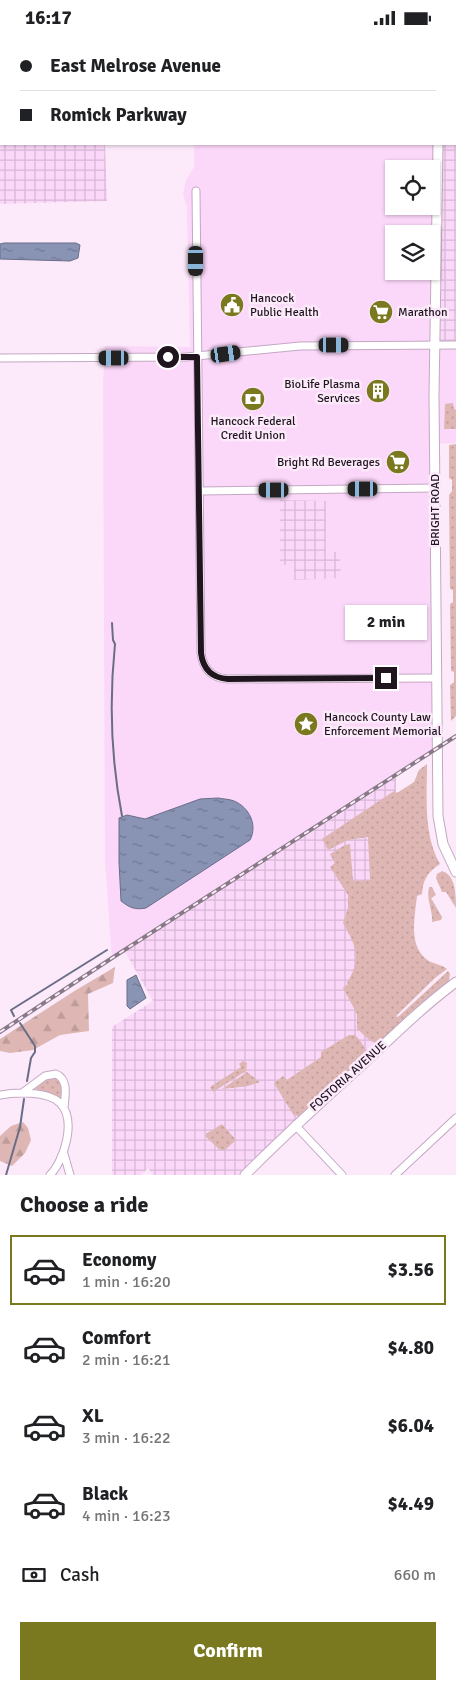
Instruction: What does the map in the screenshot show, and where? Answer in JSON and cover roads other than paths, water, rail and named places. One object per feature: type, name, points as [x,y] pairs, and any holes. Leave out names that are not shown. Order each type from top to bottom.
[{"type":"main road","name":"BRIGHT ROAD","points":[[438,145],[434,345],[438,787],[440,834],[456,872]]},
{"type":"main road","name":"FOSTORIA AVENUE","points":[[245,1175],[294,1125],[407,1022],[456,982]]},
{"type":"street","points":[[196,191],[201,653],[204,665],[212,675],[228,679],[437,678]]},
{"type":"street","points":[[0,358],[197,357],[300,346],[456,345]]},
{"type":"street","points":[[200,491],[435,488]]},
{"type":"street","points":[[22,1093],[45,1076],[56,1074],[62,1078],[65,1086],[64,1109],[68,1130],[64,1153],[57,1167],[50,1175]]},
{"type":"street","points":[[0,1095],[22,1093],[44,1096],[55,1100],[64,1109]]},
{"type":"street","points":[[396,1175],[456,1118]]},
{"type":"street","points":[[294,1125],[342,1175]]},
{"type":"street","points":[[64,1153],[70,1175]]},
{"type":"water","points":[[76,243],[80,245],[78,258],[70,261],[0,259],[0,244]]},
{"type":"water","points":[[218,798],[234,801],[248,812],[253,828],[250,840],[146,908],[133,908],[121,901],[119,818],[127,815],[145,819],[200,799]]},
{"type":"water","points":[[136,975],[146,998],[130,1009],[127,1006],[127,980]]},
{"type":"waterway","points":[[112,623],[115,644],[112,687],[113,752],[122,816]]},
{"type":"waterway","points":[[14,1016],[11,1010],[107,950]]},
{"type":"waterway","points":[[20,1023],[35,1046],[27,1081]]},
{"type":"waterway","points":[[6,1175],[20,1127],[24,1099]]},
{"type":"railway","points":[[0,1032],[456,736]]},
{"type":"place","name":"Hancock Public Health","points":[[232,305]]},
{"type":"place","name":"Marathon","points":[[381,312]]},
{"type":"place","name":"BioLife Plasma Services","points":[[378,391]]},
{"type":"place","name":"Hancock Federal Credit Union","points":[[253,399]]},
{"type":"place","name":"Bright Rd Beverages","points":[[398,462]]},
{"type":"place","name":"Hancock County Law Enforcement Memorial","points":[[306,724]]}]
